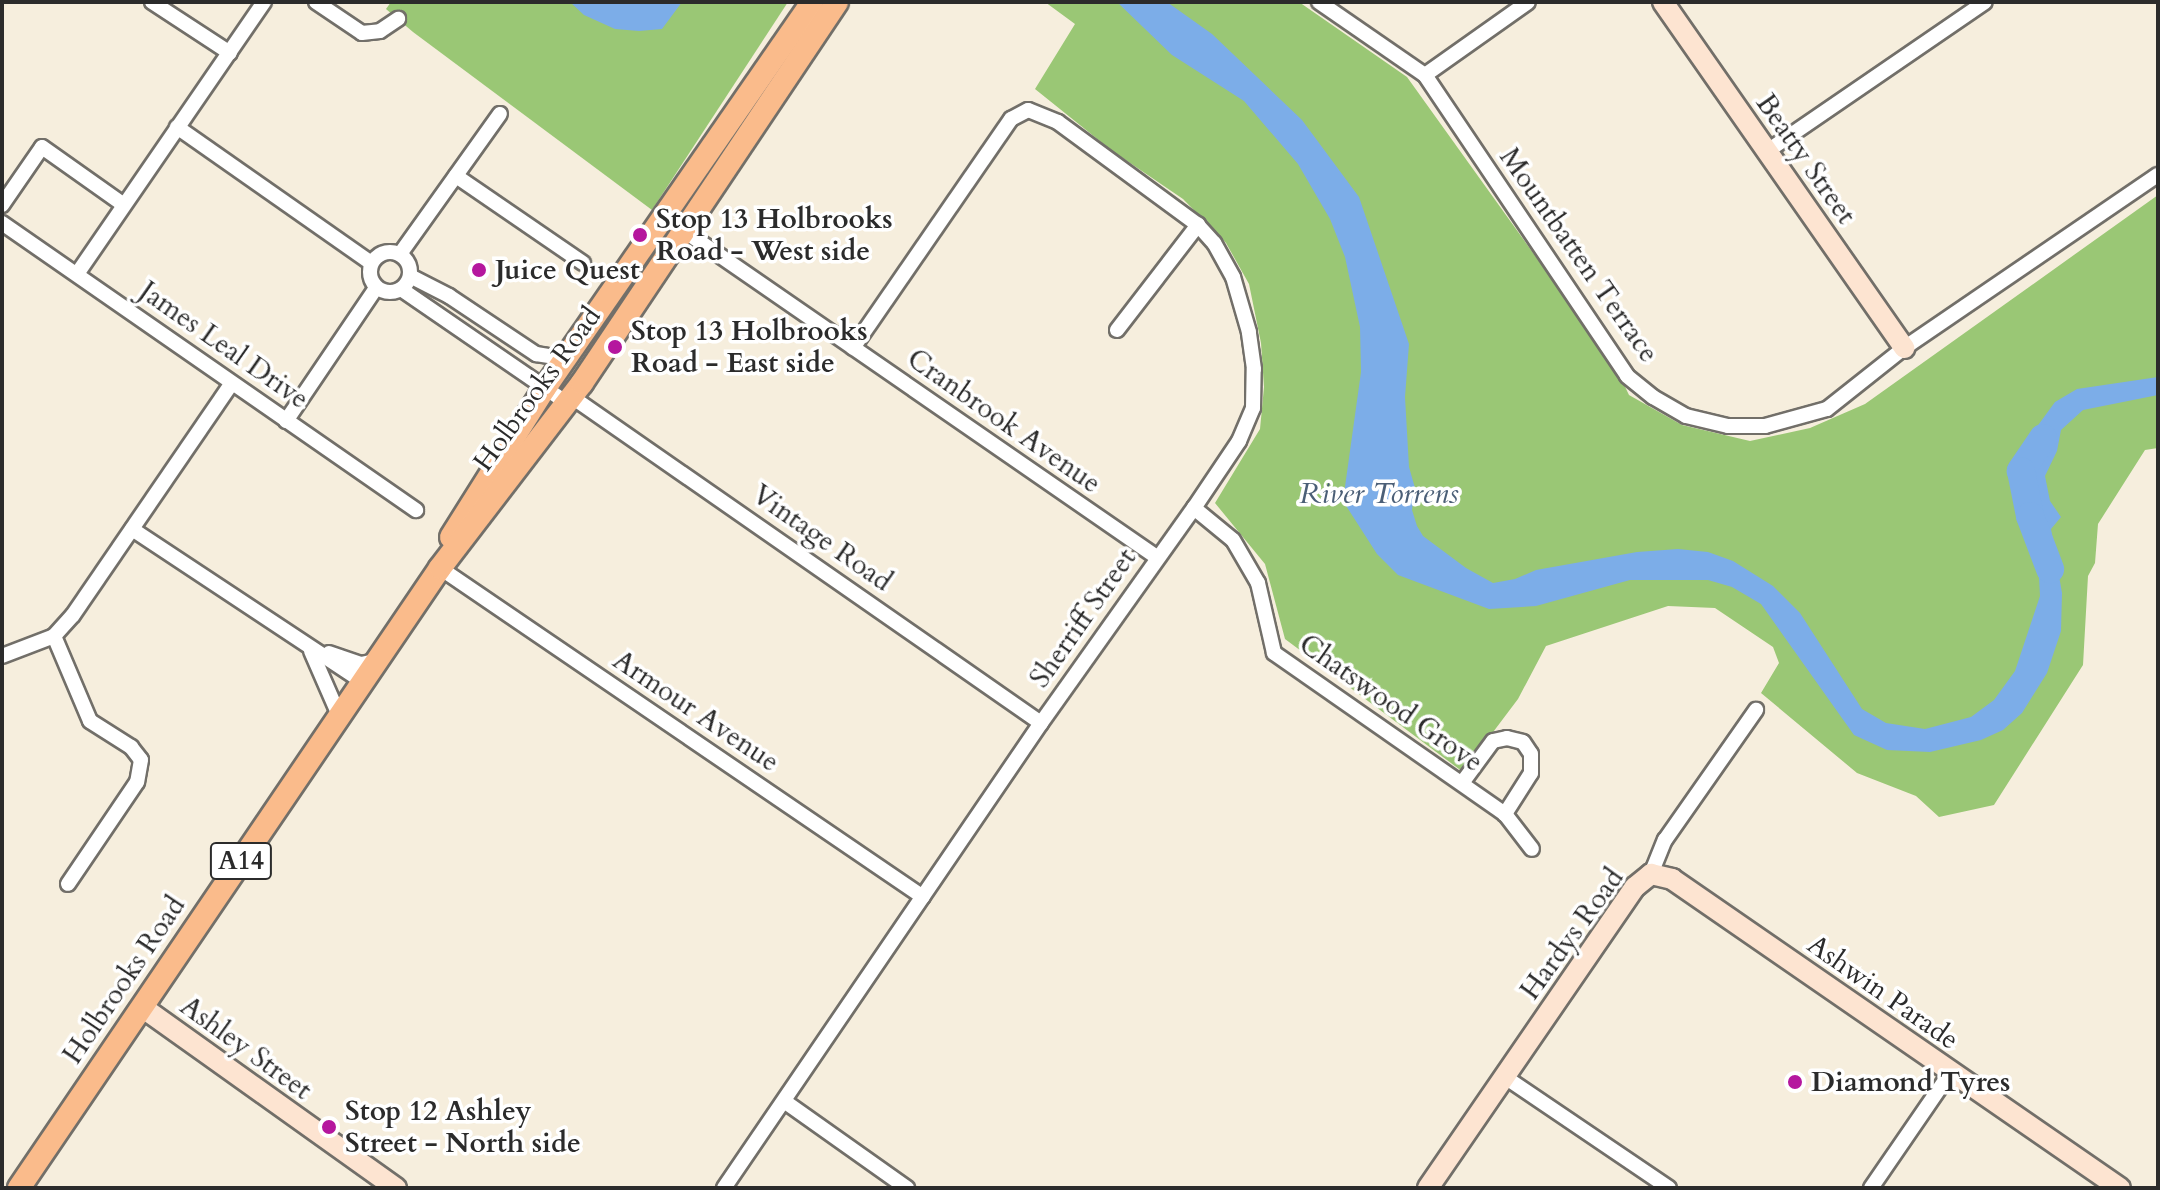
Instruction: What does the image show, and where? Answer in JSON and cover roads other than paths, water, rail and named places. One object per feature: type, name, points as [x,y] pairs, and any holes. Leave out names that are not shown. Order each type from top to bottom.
[{"type":"main road","name":"Holbrooks Road","points":[[440,568],[454,529],[545,388],[812,2]]},
{"type":"main road","name":"Holbrooks Road","points":[[19,1188],[440,568],[570,400],[837,2]]},
{"type":"street","points":[[152,2],[230,53]]},
{"type":"street","points":[[77,274],[264,2]]},
{"type":"street","points":[[316,2],[362,33],[380,31],[398,19]]},
{"type":"street","name":"Mountbatten Terrace","points":[[1319,2],[1425,75],[1627,376],[1653,397],[1686,416],[1728,426],[1765,426],[1827,409],[1904,348],[2158,175]]},
{"type":"street","points":[[1425,75],[1528,2]]},
{"type":"street","name":"Beatty Street","points":[[1663,2],[1904,348]]},
{"type":"street","points":[[1766,152],[1985,2]]},
{"type":"street","name":"Sherriff Street","points":[[724,1188],[1041,723],[1194,508],[1239,441],[1253,408],[1254,369],[1249,332],[1233,277],[1214,243],[1198,225],[1058,122],[1028,110],[1011,119],[853,348]]},
{"type":"street","points":[[400,254],[500,114]]},
{"type":"street","points":[[177,127],[371,263]]},
{"type":"street","points":[[2,205],[42,147],[124,205]]},
{"type":"street","points":[[456,176],[583,263]]},
{"type":"street","name":"Cranbrook Avenue","points":[[664,217],[1158,558]]},
{"type":"street","name":"James Leal Drive","points":[[2,223],[416,510]]},
{"type":"street","points":[[1117,330],[1198,225]]},
{"type":"street","points":[[381,254],[400,254],[408,264],[410,276],[401,289],[388,293],[376,288],[369,276],[371,263],[381,254]]},
{"type":"street","points":[[410,276],[449,296],[536,354],[567,359]]},
{"type":"street","points":[[286,421],[376,288]]},
{"type":"street","name":"Vintage Road","points":[[401,289],[545,388],[570,400],[1041,723]]},
{"type":"street","points":[[2,656],[54,636],[73,615],[231,384]]},
{"type":"street","name":"Chatswood Grove","points":[[1194,508],[1233,540],[1258,583],[1274,653],[1505,814],[1532,849]]},
{"type":"street","points":[[132,529],[362,681]]},
{"type":"street","name":"Armour Avenue","points":[[440,568],[923,897]]},
{"type":"street","points":[[54,636],[90,721],[131,747],[141,760],[137,782],[68,884]]},
{"type":"street","points":[[306,644],[361,664],[375,661]]},
{"type":"street","points":[[306,644],[317,660],[339,715]]},
{"type":"street","name":"Hardys Road","points":[[1428,1188],[1635,887],[1651,874],[1665,840],[1756,710]]},
{"type":"street","points":[[1462,783],[1493,741],[1507,738],[1523,742],[1531,754],[1531,773],[1505,814]]},
{"type":"street","name":"Ashwin Parade","points":[[1651,874],[1672,879],[2120,1188]]},
{"type":"street","name":"Ashley Street","points":[[142,1007],[396,1188]]},
{"type":"street","points":[[1871,1188],[1950,1073]]},
{"type":"street","points":[[1505,1077],[1669,1188]]},
{"type":"street","points":[[784,1101],[907,1188]]},
{"type":"water","points":[[570,2],[682,2],[662,29],[639,31],[615,29],[584,15]]},
{"type":"water","name":"River Torrens","points":[[1117,2],[1167,2],[1212,34],[1302,120],[1359,197],[1409,344],[1405,397],[1409,467],[1415,488],[1412,510],[1417,526],[1423,536],[1466,568],[1493,583],[1515,579],[1536,570],[1637,552],[1678,549],[1708,552],[1733,561],[1773,586],[1800,613],[1862,709],[1886,723],[1925,729],[1971,717],[1994,700],[2015,671],[2040,596],[2036,522],[2021,461],[2025,443],[2055,402],[2077,389],[2158,377],[2158,395],[2083,410],[2061,430],[2057,451],[2045,476],[2050,501],[2061,517],[2051,529],[2062,593],[2061,631],[2047,673],[2022,713],[2003,730],[1981,740],[1930,752],[1887,750],[1854,735],[1761,604],[1732,587],[1708,580],[1630,580],[1536,606],[1489,609],[1398,575],[1377,554],[1343,501],[1361,372],[1360,327],[1345,257],[1330,219],[1298,164],[1244,101],[1172,55]]},
{"type":"waterway","name":"River Torrens","points":[[2043,438],[2021,471],[2030,516],[2050,569]]},
{"type":"place","name":"Stop 13 Holbrooks Road - West side","points":[[640,235]]},
{"type":"place","name":"Juice Quest","points":[[479,270]]},
{"type":"place","name":"Stop 13 Holbrooks Road - East side","points":[[615,347]]},
{"type":"place","name":"Diamond Tyres","points":[[1795,1082]]},
{"type":"place","name":"Stop 12 Ashley Street - North side","points":[[329,1127]]}]
